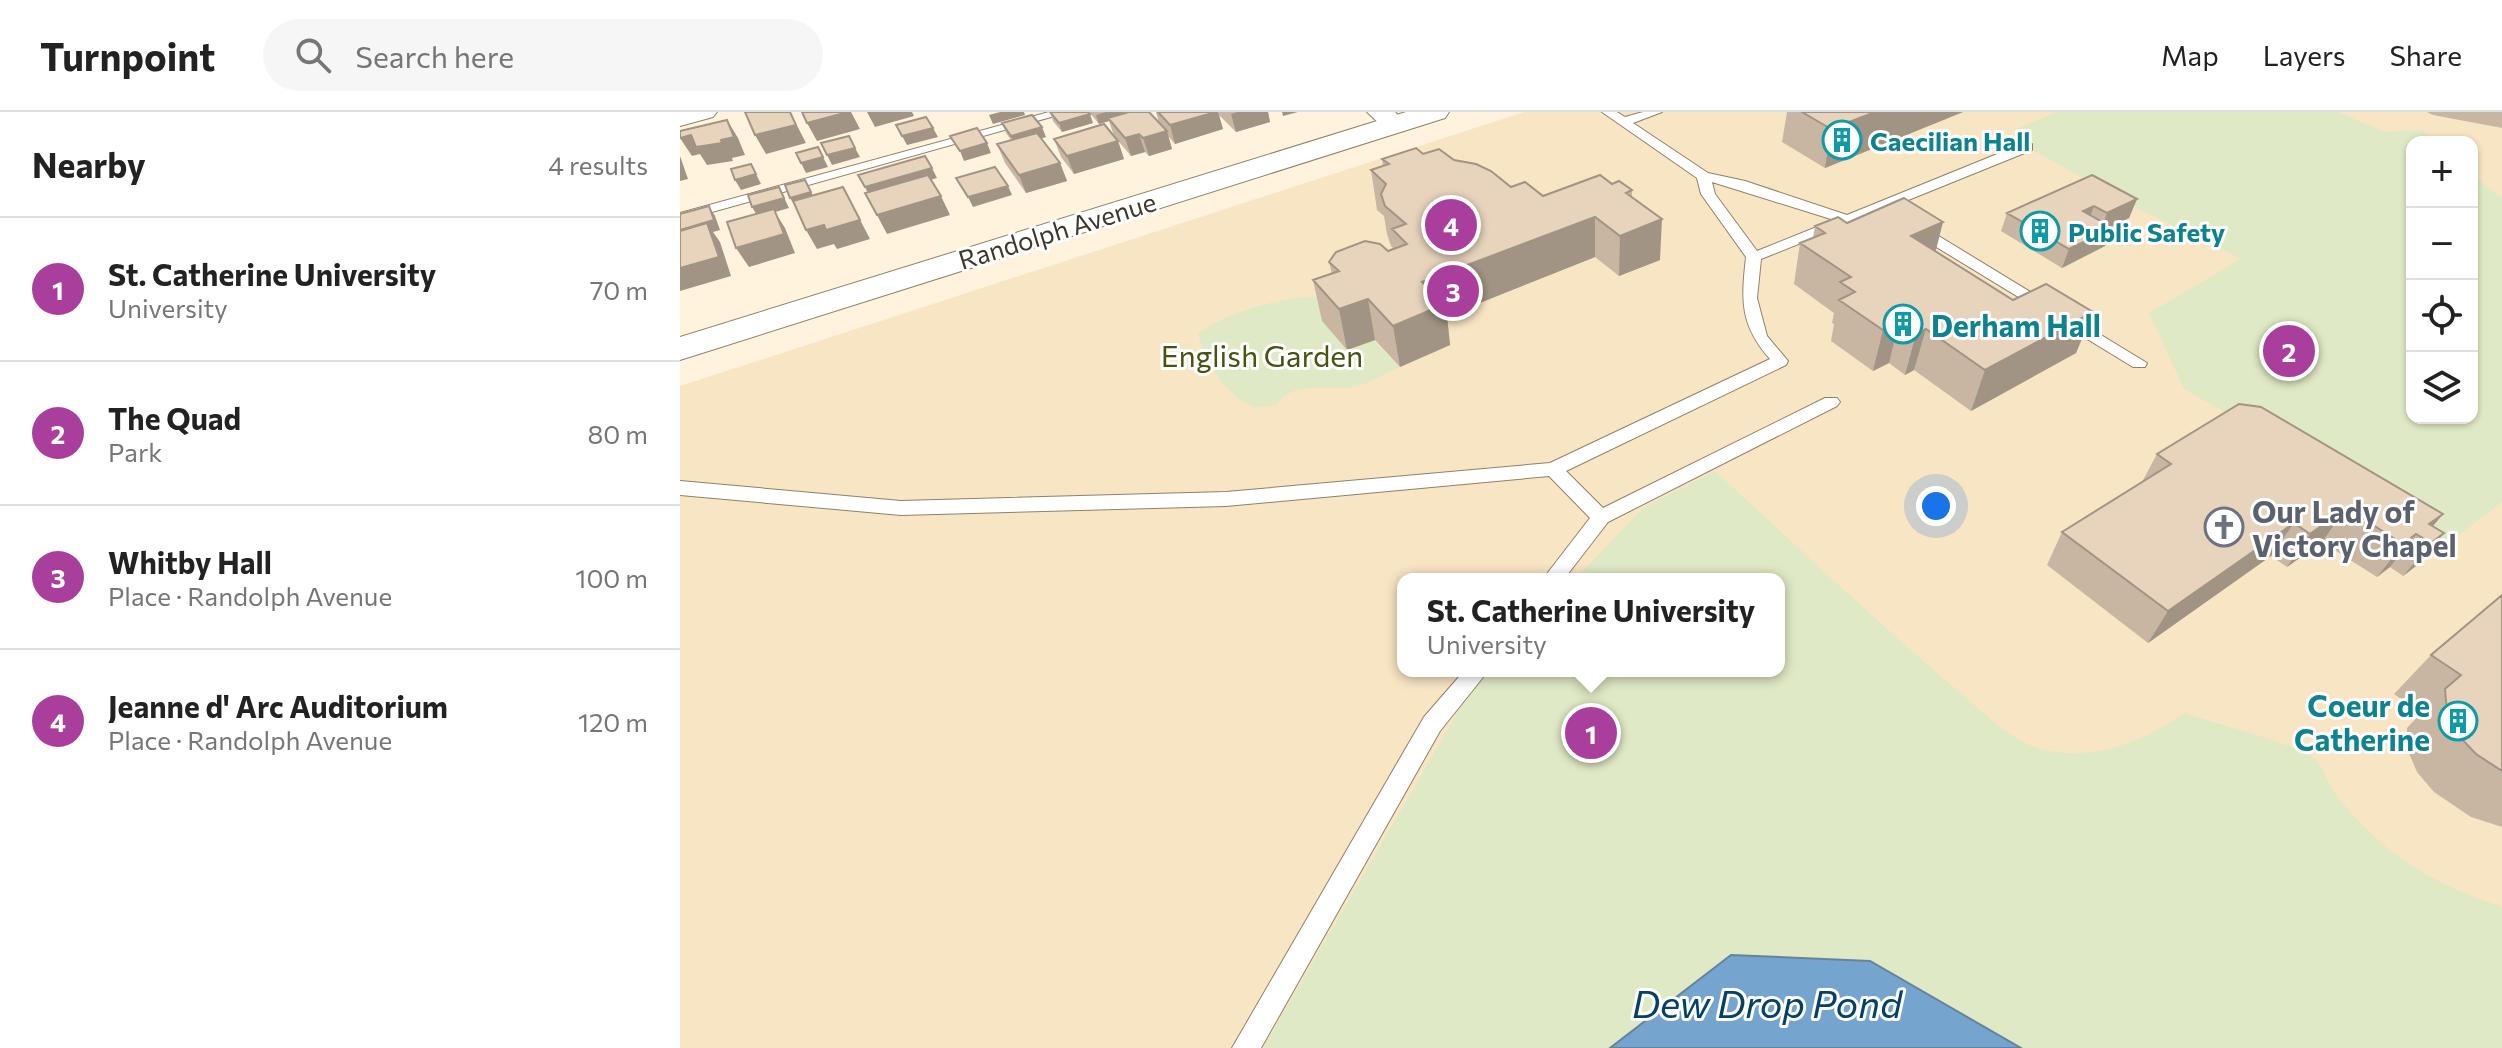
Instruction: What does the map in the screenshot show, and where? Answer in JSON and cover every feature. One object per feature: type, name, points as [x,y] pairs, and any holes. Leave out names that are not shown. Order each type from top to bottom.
[{"type":"main road","name":"Randolph Avenue","points":[[680,349],[1387,118],[1435,112]]},
{"type":"street","points":[[680,118],[704,112]]},
{"type":"lane","points":[[680,217],[1063,112]]},
{"type":"lane","points":[[1608,112],[1703,176],[1740,184],[1843,218]]},
{"type":"lane","points":[[1623,122],[1656,112]]},
{"type":"lane","points":[[1754,257],[1843,218],[1881,207],[2027,147]]},
{"type":"lane","points":[[680,488],[785,500],[901,508],[1226,499],[1553,469],[1780,361],[1759,337],[1755,324],[1749,298],[1754,257],[1708,194],[1703,176]]},
{"type":"lane","points":[[1881,207],[2139,363]]},
{"type":"lane","points":[[1558,573],[1601,517],[1831,402]]},
{"type":"lane","points":[[1553,469],[1601,517]]},
{"type":"lane","points":[[1246,1048],[1432,724],[1472,677]]},
{"type":"shaded area","points":[[1524,112],[2502,112],[2502,1048],[680,1048],[680,386]]},
{"type":"green space","points":[[2057,112],[2338,112],[2385,132],[2422,130],[2428,136],[2406,136],[2406,424],[2478,424],[2478,180],[2502,198],[2502,502],[2445,546],[2184,389],[2149,313],[2241,259],[2141,210],[2027,147],[2016,129]]},
{"type":"green space","name":"English Garden","points":[[1328,296],[1400,367],[1359,386],[1301,389],[1283,397],[1276,405],[1263,407],[1246,403],[1227,388],[1211,366],[1198,333],[1260,306]]},
{"type":"green space","points":[[1715,471],[1925,663],[1998,725],[2033,746],[2064,753],[2101,751],[2136,740],[2184,713],[2274,740],[2307,754],[2316,760],[2334,792],[2352,814],[2389,849],[2429,876],[2502,907],[2502,1048],[1263,1048],[1480,677],[1785,677],[1785,573],[1581,573],[1642,509]]},
{"type":"water","name":"Dew Drop Pond","points":[[1731,955],[1870,961],[2021,1048],[1610,1048]]},
{"type":"building","points":[[745,112],[790,112],[796,125],[755,135]]},
{"type":"building","points":[[802,112],[848,112],[807,123]]},
{"type":"building","points":[[1050,112],[1088,112],[1090,114],[1059,123]]},
{"type":"building","points":[[1129,112],[1149,112],[1167,131],[1143,138],[1139,134],[1125,138],[1108,118]]},
{"type":"building","points":[[1158,112],[1216,112],[1170,125]]},
{"type":"building","points":[[1802,112],[1875,112],[1831,129]]},
{"type":"building","points":[[1032,115],[1042,127],[1011,136],[1002,123]]},
{"type":"building","points":[[926,117],[933,128],[902,136],[896,125]]},
{"type":"building","points":[[727,120],[734,137],[721,140],[722,143],[696,147],[691,135],[680,138],[680,131]]},
{"type":"building","points":[[1104,124],[1118,141],[1067,156],[1054,139]]},
{"type":"building","points":[[977,128],[987,143],[960,151],[950,136]]},
{"type":"building","points":[[1037,133],[1060,163],[1019,175],[997,144]]},
{"type":"building","points":[[849,136],[855,148],[827,155],[821,143]]},
{"type":"building","points":[[818,147],[823,157],[801,163],[796,153]]},
{"type":"building","points":[[1416,148],[1423,154],[1439,149],[1454,160],[1476,164],[1491,171],[1511,187],[1525,182],[1543,196],[1600,175],[1612,184],[1619,181],[1632,190],[1626,193],[1662,219],[1620,236],[1595,217],[1422,282],[1445,304],[1393,326],[1368,299],[1339,309],[1313,280],[1339,271],[1329,262],[1336,252],[1365,241],[1380,244],[1388,251],[1407,244],[1392,229],[1406,224],[1385,206],[1381,194],[1386,184],[1371,170],[1389,164],[1382,159]]},
{"type":"building","points":[[925,156],[932,168],[865,187],[858,175]]},
{"type":"building","points":[[751,164],[756,174],[735,180],[731,169]]},
{"type":"building","points":[[995,167],[1008,186],[968,197],[956,178]]},
{"type":"building","points":[[928,175],[941,196],[877,215],[865,193]]},
{"type":"building","points":[[2092,175],[2137,199],[2107,213],[2094,206],[2083,211],[2113,228],[2069,249],[2007,213]]},
{"type":"building","points":[[805,180],[811,192],[790,198],[785,185]]},
{"type":"building","points":[[779,187],[784,198],[752,207],[748,195]]},
{"type":"building","points":[[843,187],[860,220],[826,230],[824,225],[806,230],[793,201]]},
{"type":"building","points":[[1904,198],[1943,222],[1911,236],[2013,300],[2046,284],[2093,312],[1985,370],[1926,329],[1916,334],[1899,322],[1883,330],[1839,300],[1855,292],[1840,282],[1851,277],[1800,243],[1825,233],[1815,226],[1838,217],[1847,223]]},
{"type":"building","points":[[709,206],[714,220],[680,230],[680,214]]},
{"type":"building","points":[[774,209],[784,234],[736,248],[727,222]]},
{"type":"building","points":[[707,223],[719,257],[680,268],[680,231]]},
{"type":"building","name":"Our Lady of Victory Chapel","points":[[2239,404],[2261,407],[2443,514],[2429,524],[2444,533],[2431,543],[2416,534],[2403,544],[2346,508],[2310,534],[2294,523],[2168,611],[2062,532],[2171,464],[2157,454]]},
{"type":"building","points":[[2502,595],[2502,771],[2476,754],[2457,734],[2447,713],[2445,689],[2461,675],[2431,655]]},
{"type":"place","name":"Caecilian Hall","points":[[1842,140]]},
{"type":"place","name":"Jeanne d' Arc Auditorium","points":[[1451,225]]},
{"type":"place","name":"Public Safety","points":[[2040,231]]},
{"type":"place","name":"Whitby Hall","points":[[1453,291]]},
{"type":"place","name":"Derham Hall","points":[[1903,324]]},
{"type":"place","name":"The Quad","points":[[2289,351]]},
{"type":"place","name":"Our Lady of Victory Chapel","points":[[2224,527]]},
{"type":"place","name":"Coeur de Catherine","points":[[2458,721]]},
{"type":"place","name":"St. Catherine University","points":[[1591,733]]}]
